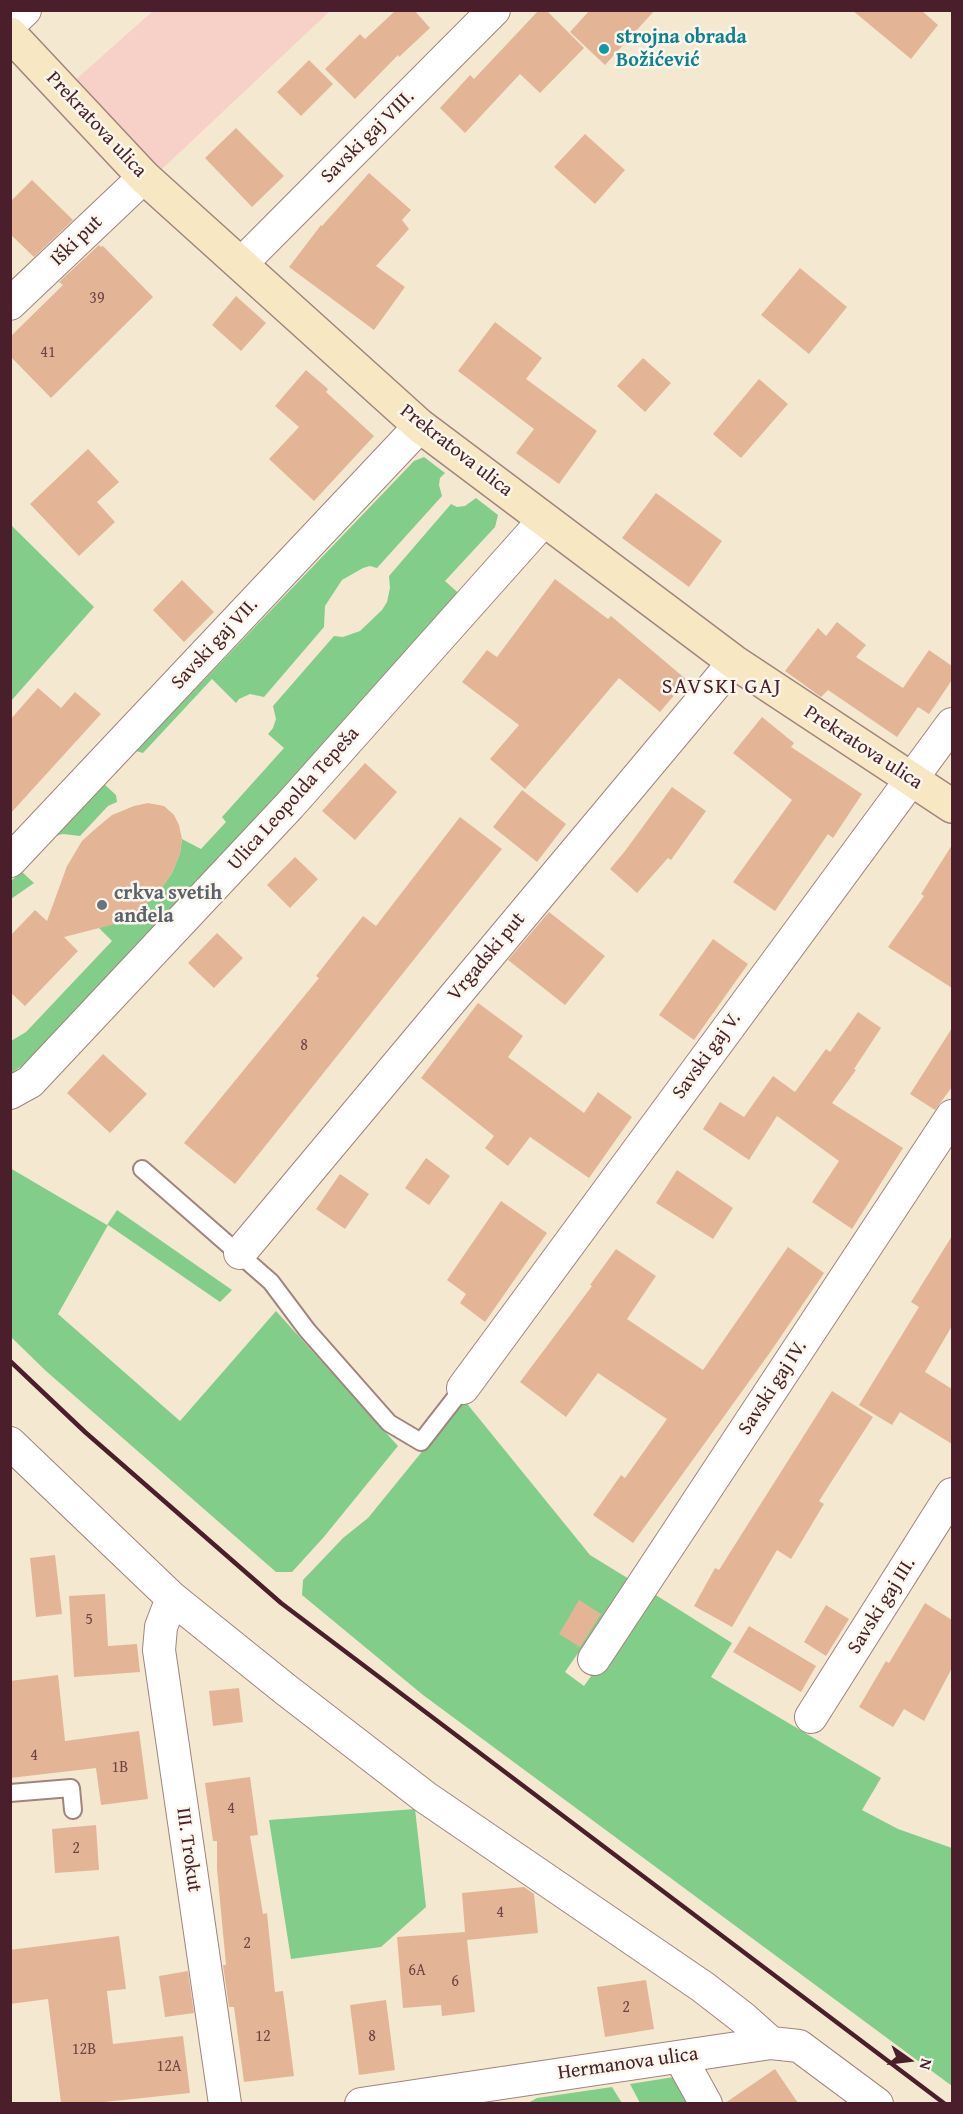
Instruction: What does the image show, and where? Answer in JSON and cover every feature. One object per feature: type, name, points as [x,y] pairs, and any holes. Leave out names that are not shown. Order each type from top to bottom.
[{"type":"street","points":[[10,24],[25,10]]},
{"type":"street","name":"Savski gaj VIII.","points":[[241,264],[494,10]]},
{"type":"street","name":"Prekratova ulica","points":[[10,34],[144,177],[420,426],[734,662],[952,806]]},
{"type":"street","name":"Iški put","points":[[10,304],[144,177]]},
{"type":"street","name":"Savski gaj VII.","points":[[10,861],[420,426]]},
{"type":"street","name":"Ulica Leopolda Tepeša","points":[[10,1093],[30,1082],[266,831],[544,520]]},
{"type":"street","name":"Vrgadski put","points":[[240,1253],[734,662]]},
{"type":"street","name":"Savski gaj V.","points":[[463,1388],[952,724]]},
{"type":"street","name":"Savski gaj IV.","points":[[594,1659],[952,1116]]},
{"type":"street","points":[[10,1443],[172,1598],[285,1689],[425,1797],[703,1988],[743,2018],[771,2043]]},
{"type":"street","name":"Savski gaj III.","points":[[811,1717],[952,1494]]},
{"type":"street","name":"III. Trokut","points":[[172,1598],[161,1628],[159,1650],[225,2103]]},
{"type":"street","name":"Hermanova ulica","points":[[361,2103],[497,2094],[680,2057],[771,2043],[799,2046],[877,2103]]},
{"type":"street","points":[[680,2057],[706,2103]]},
{"type":"lane","points":[[142,1169],[271,1282],[307,1329],[389,1423],[421,1442],[463,1388]]},
{"type":"lane","points":[[10,1793],[71,1788],[73,1810]]},
{"type":"shaded area","points":[[153,11],[330,11],[161,170],[73,82]]},
{"type":"green space","points":[[424,457],[445,473],[440,478],[439,485],[442,496],[377,568],[370,566],[363,568],[342,580],[325,606],[324,627],[264,697],[250,694],[236,703],[212,679],[143,753],[136,751],[414,461]]},
{"type":"green space","points":[[476,498],[498,515],[495,527],[445,581],[464,598],[37,1056],[11,1073],[11,1041],[26,1032],[112,941],[99,928],[128,918],[158,893],[172,873],[180,853],[182,839],[201,849],[226,822],[222,817],[284,748],[268,734],[276,719],[273,706],[334,636],[343,637],[360,631],[382,610],[387,602],[390,588],[389,576],[451,504],[457,507],[465,506]]},
{"type":"green space","points":[[10,525],[94,607],[11,701]]},
{"type":"green space","points":[[104,784],[116,795],[117,802],[108,806],[80,836],[63,834],[54,836]]},
{"type":"green space","points":[[21,871],[34,883],[11,899],[10,882]]},
{"type":"green space","points":[[10,1168],[107,1225],[117,1210],[232,1290],[220,1302],[108,1225],[58,1314],[180,1421],[276,1311],[398,1446],[323,1538],[292,1572],[276,1572],[46,1371],[11,1337]]},
{"type":"green space","points":[[464,1400],[590,1555],[629,1579],[565,1672],[584,1686],[651,1592],[732,1643],[711,1677],[881,1778],[862,1810],[898,1829],[952,1848],[952,2086],[423,1695],[302,1595],[303,1580],[343,1538],[368,1518]]},
{"type":"green space","points":[[415,1809],[426,1907],[381,1947],[291,1959],[269,1820]]},
{"type":"green space","points":[[674,2077],[690,2103],[640,2103],[630,2084]]},
{"type":"green space","points":[[612,2087],[622,2103],[528,2103],[537,2098]]},
{"type":"building","points":[[396,10],[414,10],[430,28],[399,57],[398,55],[355,99],[325,69],[360,34],[365,39]]},
{"type":"building","points":[[539,10],[546,10],[584,48],[540,93],[520,74],[465,133],[440,108],[470,75],[474,79]]},
{"type":"building","name":"strojna obrada Božićević","points":[[590,10],[655,10],[605,65],[570,32]]},
{"type":"building","points":[[852,10],[921,10],[938,25],[911,59]]},
{"type":"building","points":[[309,60],[333,84],[301,116],[277,92]]},
{"type":"building","points":[[236,128],[284,176],[252,207],[205,158]]},
{"type":"building","points":[[585,134],[625,170],[595,204],[554,167]]},
{"type":"building","points":[[369,173],[411,210],[402,220],[409,229],[376,266],[405,287],[374,330],[289,267],[321,225]]},
{"type":"building","points":[[32,180],[73,220],[34,257],[10,234],[10,202]]},
{"type":"building","points":[[99,245],[103,246],[153,297],[51,398],[10,356],[10,337],[63,285],[59,282]]},
{"type":"building","points":[[800,268],[847,307],[809,354],[761,315]]},
{"type":"building","points":[[236,296],[266,323],[241,351],[212,325]]},
{"type":"building","points":[[495,322],[542,358],[526,379],[597,431],[559,484],[516,453],[534,429],[458,371]]},
{"type":"building","points":[[643,358],[671,383],[645,412],[617,386]]},
{"type":"building","points":[[306,370],[328,389],[326,392],[374,436],[314,501],[269,459],[299,427],[275,406]]},
{"type":"building","points":[[759,379],[788,404],[741,458],[713,434]]},
{"type":"building","points":[[88,449],[119,482],[97,502],[115,522],[79,556],[30,504]]},
{"type":"building","points":[[656,493],[722,541],[689,587],[622,538]]},
{"type":"building","points":[[555,579],[608,619],[611,616],[687,680],[660,712],[619,678],[525,789],[490,759],[519,725],[462,682],[487,650],[497,657]]},
{"type":"building","points":[[182,580],[214,612],[184,642],[153,610]]},
{"type":"building","points":[[837,622],[866,645],[856,657],[903,688],[929,650],[952,666],[952,680],[929,714],[918,707],[897,737],[828,690],[821,697],[785,671],[818,628],[826,636]]},
{"type":"building","points":[[38,688],[61,708],[75,692],[101,714],[10,814],[10,720]]},
{"type":"building","points":[[762,717],[794,743],[791,747],[862,794],[833,838],[828,834],[775,911],[733,882],[792,800],[733,753]]},
{"type":"building","points":[[365,763],[397,792],[355,840],[322,811]]},
{"type":"building","points":[[672,787],[706,811],[671,860],[668,858],[637,893],[610,869]]},
{"type":"building","points":[[522,790],[566,824],[537,862],[493,827]]},
{"type":"building","name":"crkva svetih anđela","points":[[148,803],[164,806],[174,815],[179,825],[182,839],[180,853],[172,873],[158,893],[128,918],[115,924],[64,937],[78,951],[25,1006],[10,992],[10,936],[35,910],[47,921],[67,866],[82,841],[112,815]]},
{"type":"building","points":[[460,817],[502,849],[235,1184],[184,1143],[319,978],[316,976],[363,916],[376,926]]},
{"type":"building","points":[[952,845],[952,988],[888,947],[924,896],[921,894]]},
{"type":"building","points":[[295,857],[318,879],[290,908],[267,885]]},
{"type":"building","points":[[549,912],[605,956],[565,1005],[508,960]]},
{"type":"building","points":[[217,933],[243,958],[214,988],[188,963]]},
{"type":"building","points":[[713,939],[748,964],[694,1040],[659,1015]]},
{"type":"building","points":[[478,1003],[523,1036],[508,1057],[584,1113],[598,1092],[632,1117],[589,1178],[530,1137],[508,1166],[485,1148],[494,1136],[421,1078]]},
{"type":"building","points":[[858,1012],[881,1028],[854,1069],[856,1070],[832,1103],[903,1148],[852,1229],[812,1202],[839,1161],[777,1116],[749,1160],[703,1129],[720,1102],[744,1117],[773,1076],[795,1092],[826,1049],[830,1052]]},
{"type":"building","points":[[952,1028],[952,1087],[935,1110],[910,1094]]},
{"type":"building","points":[[103,1054],[147,1094],[110,1133],[67,1093]]},
{"type":"building","points":[[426,1158],[450,1176],[429,1205],[405,1188]]},
{"type":"building","points":[[677,1170],[733,1208],[713,1239],[656,1203]]},
{"type":"building","points":[[340,1174],[369,1194],[345,1229],[316,1209]]},
{"type":"building","points":[[501,1201],[547,1233],[485,1322],[460,1303],[466,1294],[447,1280]]},
{"type":"building","points":[[952,1236],[952,1326],[925,1372],[952,1389],[952,1444],[900,1412],[892,1425],[859,1405],[919,1307],[911,1302]]},
{"type":"building","points":[[788,1247],[824,1273],[633,1543],[593,1515],[621,1475],[625,1478],[667,1419],[598,1373],[566,1417],[520,1382],[592,1286],[590,1285],[616,1249],[656,1276],[627,1319],[703,1370]]},
{"type":"building","points":[[832,1391],[873,1417],[819,1501],[824,1504],[791,1559],[777,1550],[732,1627],[694,1606],[715,1568],[719,1570]]},
{"type":"building","points":[[55,1555],[62,1614],[36,1617],[30,1558]]},
{"type":"building","points":[[105,1594],[108,1646],[137,1644],[140,1672],[74,1677],[69,1596]]},
{"type":"building","points":[[579,1600],[601,1614],[580,1647],[559,1634]]},
{"type":"building","points":[[925,1603],[952,1620],[952,1668],[924,1721],[904,1709],[893,1727],[859,1707],[886,1661],[889,1663]]},
{"type":"building","points":[[826,1605],[849,1619],[826,1656],[804,1642]]},
{"type":"building","points":[[749,1626],[816,1666],[801,1692],[733,1652]]},
{"type":"building","points":[[58,1675],[65,1741],[139,1731],[148,1799],[101,1805],[96,1768],[10,1778],[10,1681]]},
{"type":"building","points":[[239,1688],[243,1722],[213,1726],[209,1691]]},
{"type":"building","points":[[250,1777],[258,1835],[250,1836],[263,1914],[267,1913],[275,1992],[283,1991],[294,2076],[244,2082],[234,2007],[229,2007],[223,1965],[226,1965],[217,1869],[217,1841],[213,1841],[205,1783]]},
{"type":"building","points":[[96,1825],[99,1870],[55,1873],[52,1829]]},
{"type":"building","points":[[524,1887],[534,1894],[538,1933],[467,1940],[475,2012],[442,2016],[441,2005],[403,2008],[397,1937],[465,1932],[462,1893]]},
{"type":"building","points":[[119,1936],[126,1989],[107,1991],[113,2044],[183,2036],[190,2093],[95,2103],[61,2103],[48,1999],[10,2004],[10,1950]]},
{"type":"building","points":[[188,1971],[194,2013],[165,2017],[159,1976]]},
{"type":"building","points":[[646,1980],[654,2029],[605,2037],[597,1987]]},
{"type":"building","points":[[386,2000],[395,2070],[359,2075],[350,2005]]},
{"type":"building","points":[[775,2069],[798,2103],[725,2103]]},
{"type":"railway","points":[[10,1361],[85,1432],[281,1603],[945,2104]]},
{"type":"place","name":"strojna obrada Božićević","points":[[604,49]]},
{"type":"place","name":"crkva svetih anđela","points":[[102,905]]},
{"type":"district","name":"SAVSKI GAJ","points":[[722,687]]}]
